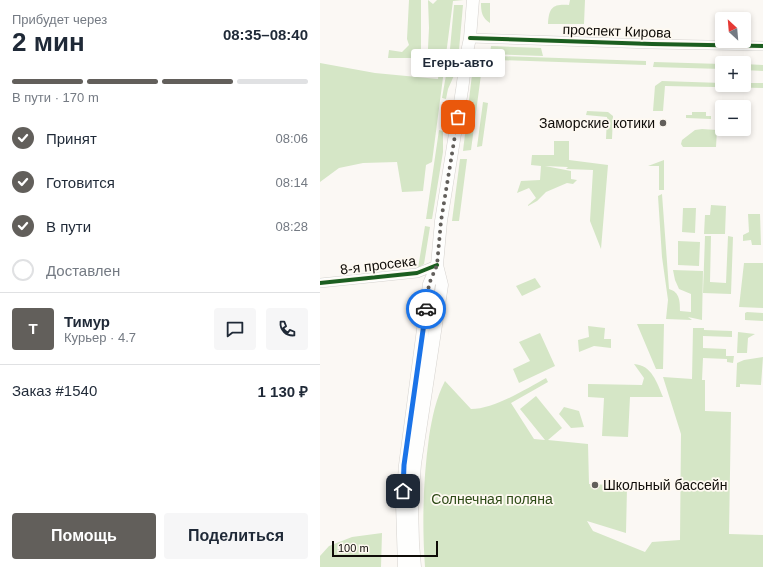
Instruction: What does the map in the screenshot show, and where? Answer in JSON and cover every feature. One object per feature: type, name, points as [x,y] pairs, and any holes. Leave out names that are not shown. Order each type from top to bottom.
[{"type":"main road","points":[[404,567],[402,504],[404,465],[429,284],[437,265],[441,221],[470,38],[473,0]]},
{"type":"main road","points":[[415,567],[412,502],[416,464],[442,285],[437,265]]},
{"type":"street","name":"проспект Кирова","points":[[470,38],[763,46]]},
{"type":"street","name":"8-я просека","points":[[320,283],[417,273],[437,265]]},
{"type":"green space","points":[[409,0],[421,0],[421,50],[412,58],[388,58],[389,50],[402,52],[409,45],[407,39]]},
{"type":"green space","points":[[428,0],[433,4],[437,0],[464,0],[453,1],[432,162],[426,165],[423,191],[402,192],[397,162],[363,163],[339,168],[320,182],[320,63],[375,73],[438,79],[439,69],[427,68],[429,28]]},
{"type":"green space","points":[[570,0],[585,0],[584,24],[548,24],[551,10],[559,5],[569,5]]},
{"type":"green space","points":[[481,3],[490,3],[490,23],[482,14]]},
{"type":"green space","points":[[454,5],[463,5],[459,50],[450,49]]},
{"type":"green space","points":[[491,46],[541,48],[543,56],[490,54]]},
{"type":"green space","points":[[450,52],[458,54],[456,71],[448,89],[446,99],[442,98]]},
{"type":"green space","points":[[497,56],[646,61],[646,65],[497,60]]},
{"type":"green space","points":[[486,57],[482,67],[471,150],[463,151],[473,66],[475,58]]},
{"type":"green space","points":[[654,62],[715,64],[715,69],[653,67]]},
{"type":"green space","points":[[751,64],[763,65],[763,71],[751,70]]},
{"type":"green space","points":[[662,81],[715,83],[715,87],[665,86],[663,111],[653,111],[655,86]]},
{"type":"green space","points":[[751,83],[763,83],[763,88],[751,88]]},
{"type":"green space","points":[[483,102],[488,103],[482,146],[477,147]]},
{"type":"green space","points":[[587,111],[608,112],[613,116],[612,139],[606,139],[607,117],[586,115]]},
{"type":"green space","points":[[692,112],[706,112],[706,116],[711,116],[711,119],[686,118],[686,115],[692,115]]},
{"type":"green space","points":[[439,130],[443,131],[443,152],[432,219],[426,219]]},
{"type":"green space","points":[[695,130],[715,130],[715,136],[717,136],[716,147],[683,147],[681,144],[682,140]]},
{"type":"green space","points":[[554,141],[569,141],[569,160],[608,165],[601,249],[590,221],[593,170],[566,169],[568,167],[545,166],[571,171],[571,179],[577,180],[573,184],[567,183],[546,192],[537,201],[528,206],[536,198],[529,188],[517,193],[521,181],[540,180],[541,166],[531,165],[532,155],[554,155]]},
{"type":"green space","points":[[460,159],[467,159],[459,221],[452,221]]},
{"type":"green space","points":[[664,160],[664,190],[659,190],[659,166],[648,166]]},
{"type":"green space","points":[[662,194],[669,289],[673,290],[677,295],[680,311],[691,312],[691,294],[679,289],[673,270],[703,271],[702,320],[688,317],[692,320],[666,319],[668,300],[662,257],[658,196]]},
{"type":"green space","points":[[711,205],[726,206],[725,234],[704,234],[705,215],[710,215]]},
{"type":"green space","points":[[683,208],[696,208],[695,233],[682,232]]},
{"type":"green space","points":[[748,214],[760,214],[761,245],[752,245],[751,240],[743,241],[743,235],[749,232]]},
{"type":"green space","points":[[425,226],[430,227],[424,264],[418,268]]},
{"type":"green space","points":[[705,236],[711,236],[710,282],[726,283],[728,236],[733,237],[731,294],[703,293]]},
{"type":"green space","points":[[678,241],[700,242],[699,266],[678,265]]},
{"type":"green space","points":[[744,263],[763,263],[763,308],[739,307]]},
{"type":"green space","points":[[535,278],[541,287],[522,296],[516,286]]},
{"type":"green space","points":[[745,313],[763,313],[763,321],[745,320]]},
{"type":"green space","points":[[637,324],[664,324],[663,369],[656,369]]},
{"type":"green space","points":[[588,326],[605,328],[604,339],[611,339],[611,348],[594,346],[579,352],[578,340],[589,337]]},
{"type":"green space","name":"Солнечная поляна","points":[[693,328],[732,331],[732,337],[703,336],[703,348],[726,349],[726,356],[734,356],[733,363],[727,362],[727,359],[703,358],[702,380],[705,380],[705,411],[731,412],[729,534],[763,535],[763,567],[425,567],[425,470],[430,430],[439,394],[445,381],[471,409],[490,406],[500,402],[520,393],[546,378],[548,382],[511,403],[534,439],[545,440],[520,409],[536,396],[562,428],[548,440],[588,444],[589,484],[611,485],[627,488],[626,533],[587,521],[593,531],[645,552],[652,542],[680,540],[681,434],[663,377],[692,379]]},
{"type":"green space","points":[[738,332],[755,334],[748,338],[747,353],[737,353]]},
{"type":"green space","points":[[540,333],[555,366],[519,383],[513,369],[530,361],[519,342]]},
{"type":"green space","points":[[763,357],[761,385],[740,384],[740,387],[736,387],[737,363],[744,360]]},
{"type":"green space","points":[[634,364],[640,365],[650,371],[663,397],[630,397],[628,437],[602,436],[604,398],[588,397],[588,384],[642,385],[644,378]]},
{"type":"green space","points":[[564,407],[579,411],[584,427],[571,428],[559,414]]},
{"type":"green space","points":[[382,533],[381,567],[320,567],[320,556],[329,546],[352,537]]},
{"type":"cycle path","points":[[470,38],[763,46]]},
{"type":"cycle path","points":[[320,283],[417,273],[437,265]]},
{"type":"way so far","points":[[426,309],[429,284],[437,265],[441,221],[458,117]]},
{"type":"place","name":"Егерь-авто","points":[[458,117]]},
{"type":"place","name":"Заморские котики","points":[[663,123]]},
{"type":"place","name":"Школьный бассейн","points":[[595,485]]},
{"type":"route","points":[[403,491],[404,465],[426,309]]}]
